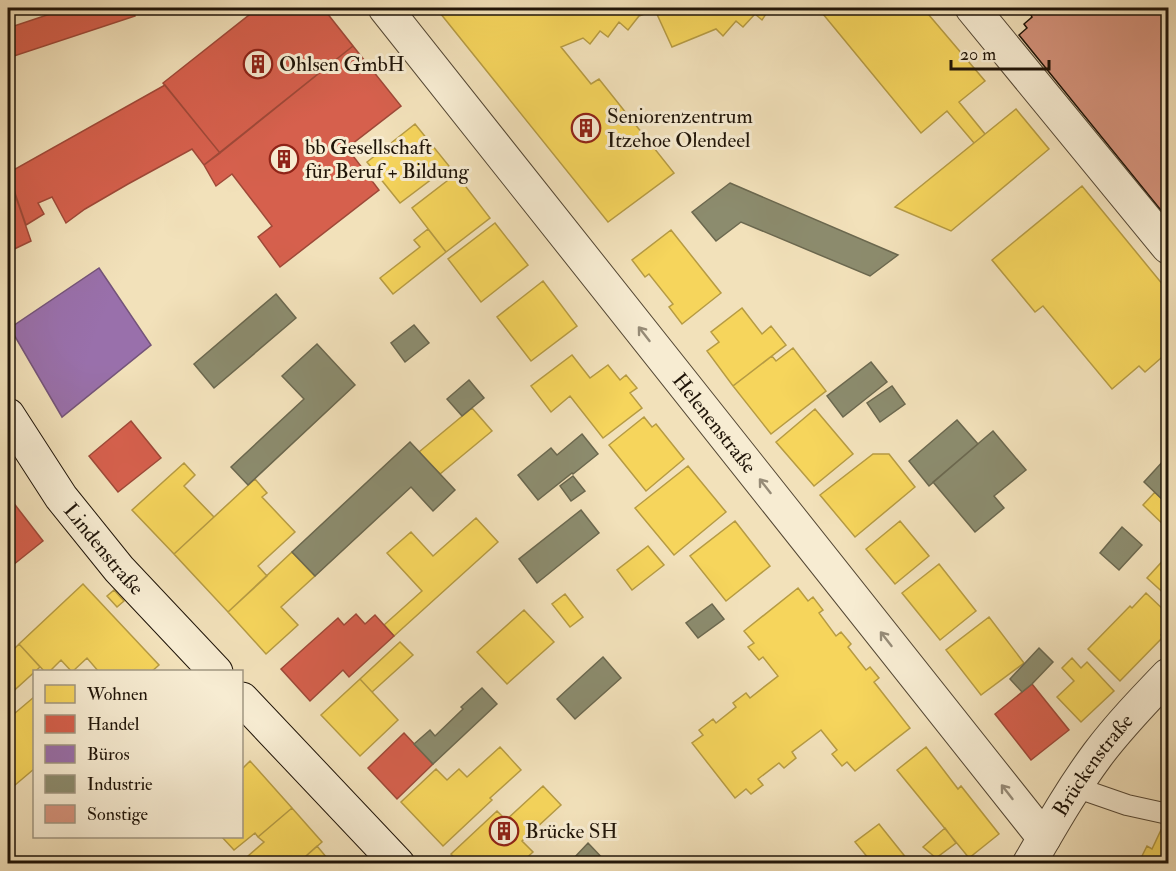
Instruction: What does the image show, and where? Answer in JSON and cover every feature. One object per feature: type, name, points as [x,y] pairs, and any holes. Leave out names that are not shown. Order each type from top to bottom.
[{"type":"street","name":"Helenenstraße","points":[[385,8],[1036,851]]},
{"type":"street","points":[[972,8],[1168,248]]},
{"type":"street","name":"Lindenstraße","points":[[8,416],[61,497],[119,569],[214,670]]},
{"type":"street","name":"Brückenstraße","points":[[1036,851],[1075,787],[1099,753],[1168,675]]},
{"type":"street","points":[[243,700],[398,864]]},
{"type":"lane","points":[[1075,787],[1127,805],[1168,814]]},
{"type":"building: Wohnen","name":"Seniorenzentrum Itzehoe Olendeel","points":[[436,8],[770,8],[762,20],[755,14],[743,27],[736,21],[723,36],[716,29],[672,47],[655,10],[639,16],[628,30],[619,22],[608,37],[600,31],[590,44],[583,38],[561,47],[591,84],[599,79],[674,173],[608,222]]},
{"type":"building: Wohnen","points":[[818,8],[923,8],[985,81],[959,102],[985,134],[974,143],[947,111],[921,133]]},
{"type":"building: Wohnen","points":[[1016,109],[1049,149],[951,231],[895,207]]},
{"type":"building: Wohnen","points":[[415,124],[449,166],[400,203],[367,162]]},
{"type":"building: Wohnen","points":[[456,174],[490,218],[446,252],[412,208]]},
{"type":"building: Wohnen","points":[[1082,186],[1168,291],[1168,352],[1145,372],[1139,366],[1112,389],[1043,306],[1035,312],[992,260]]},
{"type":"building: Wohnen","points":[[495,223],[528,265],[481,302],[448,259]]},
{"type":"building: Wohnen","points":[[428,229],[446,252],[393,294],[380,278],[420,247],[414,240]]},
{"type":"building: Wohnen","points":[[671,230],[721,293],[682,324],[669,307],[673,304],[649,274],[645,277],[632,260]]},
{"type":"building: Wohnen","points":[[543,281],[577,326],[531,361],[497,317]]},
{"type":"building: Wohnen","points":[[742,308],[762,334],[771,326],[786,345],[733,386],[707,351],[719,342],[711,332]]},
{"type":"building: Wohnen","points":[[793,348],[826,391],[771,434],[733,386],[772,356],[776,361]]},
{"type":"building: Wohnen","points":[[572,355],[590,378],[608,365],[620,380],[626,375],[637,388],[630,393],[642,408],[603,438],[570,396],[551,412],[531,386]]},
{"type":"building: Wohnen","points":[[472,408],[492,431],[440,474],[419,452]]},
{"type":"building: Wohnen","points":[[815,409],[853,454],[814,486],[776,442]]},
{"type":"building: Wohnen","points":[[644,417],[652,427],[656,424],[684,459],[646,491],[609,445]]},
{"type":"building: Wohnen","points":[[873,454],[889,454],[915,487],[855,537],[820,495]]},
{"type":"building: Wohnen","points":[[184,463],[195,475],[184,486],[214,517],[174,554],[132,510]]},
{"type":"building: Wohnen","points":[[688,466],[726,512],[674,555],[635,508]]},
{"type":"building: Wohnen","points":[[255,479],[267,493],[262,497],[295,532],[258,566],[267,576],[228,612],[174,554]]},
{"type":"building: Wohnen","points":[[1155,492],[1168,505],[1168,529],[1143,505]]},
{"type":"building: Wohnen","points":[[476,518],[498,542],[394,636],[384,625],[422,591],[387,553],[411,532],[433,556]]},
{"type":"building: Wohnen","points":[[735,521],[770,566],[726,601],[690,556]]},
{"type":"building: Wohnen","points":[[900,521],[929,556],[895,584],[866,549]]},
{"type":"building: Wohnen","points":[[648,546],[664,565],[632,590],[617,570]]},
{"type":"building: Wohnen","points":[[292,552],[315,576],[281,607],[298,625],[266,654],[228,612]]},
{"type":"building: Wohnen","points":[[1168,555],[1168,597],[1147,578]]},
{"type":"building: Wohnen","points":[[939,564],[976,611],[940,640],[902,593]]},
{"type":"building: Wohnen","points":[[83,584],[159,665],[153,670],[97,670],[87,658],[74,670],[70,670],[61,660],[51,670],[43,670],[19,644]]},
{"type":"building: Wohnen","points":[[798,588],[808,601],[813,597],[823,610],[819,613],[836,636],[841,632],[851,644],[848,647],[866,670],[870,667],[879,678],[874,682],[910,728],[855,771],[847,762],[842,766],[832,754],[837,750],[821,730],[792,752],[796,758],[784,768],[779,763],[758,779],[763,785],[751,794],[746,789],[735,798],[692,743],[703,735],[699,730],[713,719],[716,723],[736,707],[733,703],[746,693],[750,698],[778,676],[763,657],[759,660],[748,647],[754,643],[744,631]]},
{"type":"building: Wohnen","points":[[114,590],[124,601],[117,607],[107,596]]},
{"type":"building: Wohnen","points":[[1146,593],[1168,614],[1168,627],[1161,635],[1163,637],[1120,681],[1088,649]]},
{"type":"building: Wohnen","points":[[565,594],[583,617],[570,627],[552,604]]},
{"type":"building: Wohnen","points":[[524,610],[554,642],[507,684],[477,652]]},
{"type":"building: Wohnen","points":[[989,617],[1024,663],[981,695],[946,650]]},
{"type":"building: Wohnen","points":[[400,642],[413,655],[372,692],[360,679]]},
{"type":"building: Wohnen","points":[[19,644],[40,667],[33,670],[33,673],[8,696],[8,655]]},
{"type":"building: Wohnen","points":[[1072,658],[1081,668],[1087,662],[1114,691],[1081,722],[1057,697],[1074,681],[1062,668]]},
{"type":"building: Wohnen","points":[[360,679],[398,720],[360,756],[321,715]]},
{"type":"building: Wohnen","points":[[33,698],[33,770],[8,791],[8,719]]},
{"type":"building: Wohnen","points":[[500,747],[521,770],[443,846],[401,802],[436,769],[447,780],[459,769],[467,777]]},
{"type":"building: Wohnen","points":[[926,747],[958,789],[961,786],[999,834],[969,858],[897,770]]},
{"type":"building: Wohnen","points":[[250,761],[292,808],[258,837],[255,833],[234,850],[223,838],[243,838],[243,768]]},
{"type":"building: Wohnen","name":"Brücke SH","points":[[543,786],[561,805],[522,841],[533,852],[520,864],[460,864],[451,854],[497,811],[506,820]]},
{"type":"building: Wohnen","points":[[292,808],[322,842],[297,864],[255,864],[248,856],[264,842],[258,837]]},
{"type":"building: Wohnen","points":[[879,824],[907,859],[902,864],[873,864],[855,842]]},
{"type":"building: Wohnen","points":[[945,828],[956,843],[936,858],[923,847]]},
{"type":"building: Wohnen","points":[[1161,830],[1168,833],[1168,864],[1138,864],[1147,846],[1152,849]]},
{"type":"building: Wohnen","points":[[317,846],[332,864],[297,864]]},
{"type":"building: Wohnen","points":[[933,856],[936,858],[943,864],[927,864]]},
{"type":"building: Handel","points":[[68,8],[133,8],[135,16],[8,58],[8,28]]},
{"type":"building: Handel","name":"Ohlsen GmbH","points":[[258,8],[323,8],[353,46],[220,153],[163,83]]},
{"type":"building: Handel","name":"bb Gesellschaft für Beruf + Bildung","points":[[353,46],[401,106],[347,148],[379,190],[280,267],[258,237],[272,226],[232,174],[216,186],[204,165]]},
{"type":"building: Handel","points":[[165,85],[220,153],[204,165],[192,149],[85,209],[66,223],[52,197],[38,203],[44,214],[26,225],[8,173]]},
{"type":"building: Handel","points":[[8,174],[31,241],[8,252]]},
{"type":"building: Handel","points":[[131,421],[161,458],[118,492],[89,456]]},
{"type":"building: Handel","points":[[8,498],[43,541],[8,569]]},
{"type":"building: Handel","points":[[356,614],[365,624],[375,615],[394,636],[349,677],[343,670],[310,701],[281,669],[338,618],[344,625]]},
{"type":"building: Handel","points":[[1032,684],[1069,730],[1031,760],[995,714]]},
{"type":"building: Handel","points":[[404,733],[433,764],[397,799],[368,768]]},
{"type":"building: Büros","points":[[99,268],[151,345],[62,417],[10,328]]},
{"type":"building: Industrie","points":[[730,183],[898,255],[870,276],[741,222],[716,241],[692,212]]},
{"type":"building: Industrie","points":[[276,294],[296,318],[214,388],[194,364]]},
{"type":"building: Industrie","points":[[414,325],[429,343],[405,362],[391,343]]},
{"type":"building: Industrie","points":[[317,344],[355,385],[248,485],[231,467],[304,399],[282,376]]},
{"type":"building: Industrie","points":[[871,362],[887,382],[843,417],[827,396]]},
{"type":"building: Industrie","points":[[469,380],[484,398],[462,416],[447,399]]},
{"type":"building: Industrie","points":[[892,386],[905,404],[880,422],[867,403]]},
{"type":"building: Industrie","points":[[957,420],[978,444],[929,486],[909,461]]},
{"type":"building: Industrie","points":[[993,431],[1026,470],[994,496],[1004,508],[975,532],[933,482]]},
{"type":"building: Industrie","points":[[582,434],[598,454],[538,500],[518,475],[551,448],[557,455]]},
{"type":"building: Industrie","points":[[410,442],[455,490],[433,511],[411,487],[315,576],[292,552]]},
{"type":"building: Industrie","points":[[1165,459],[1168,462],[1168,505],[1144,482]]},
{"type":"building: Industrie","points":[[573,476],[585,491],[571,501],[560,486]]},
{"type":"building: Industrie","points":[[581,510],[599,533],[537,583],[519,559]]},
{"type":"building: Industrie","points":[[1122,527],[1142,545],[1119,570],[1100,553]]},
{"type":"building: Industrie","points":[[712,604],[724,619],[698,638],[686,623]]},
{"type":"building: Industrie","points":[[1039,648],[1053,662],[1022,692],[1010,679]]},
{"type":"building: Industrie","points":[[603,657],[621,678],[575,719],[557,699]]},
{"type":"building: Industrie","points":[[482,688],[497,704],[433,764],[414,744],[430,730],[435,736]]},
{"type":"building: Industrie","points":[[588,843],[608,864],[578,864],[573,859]]},
{"type":"building: Sonstige","points":[[1027,8],[1156,8],[1168,23],[1168,219],[1019,35],[1027,28],[1024,24],[1032,17]]},
{"type":"place","name":"Ohlsen GmbH","points":[[258,64]]},
{"type":"place","name":"Seniorenzentrum Itzehoe Olendeel","points":[[586,128]]},
{"type":"place","name":"bb Gesellschaft für Beruf + Bildung","points":[[284,159]]},
{"type":"place","name":"Brücke SH","points":[[504,831]]}]
